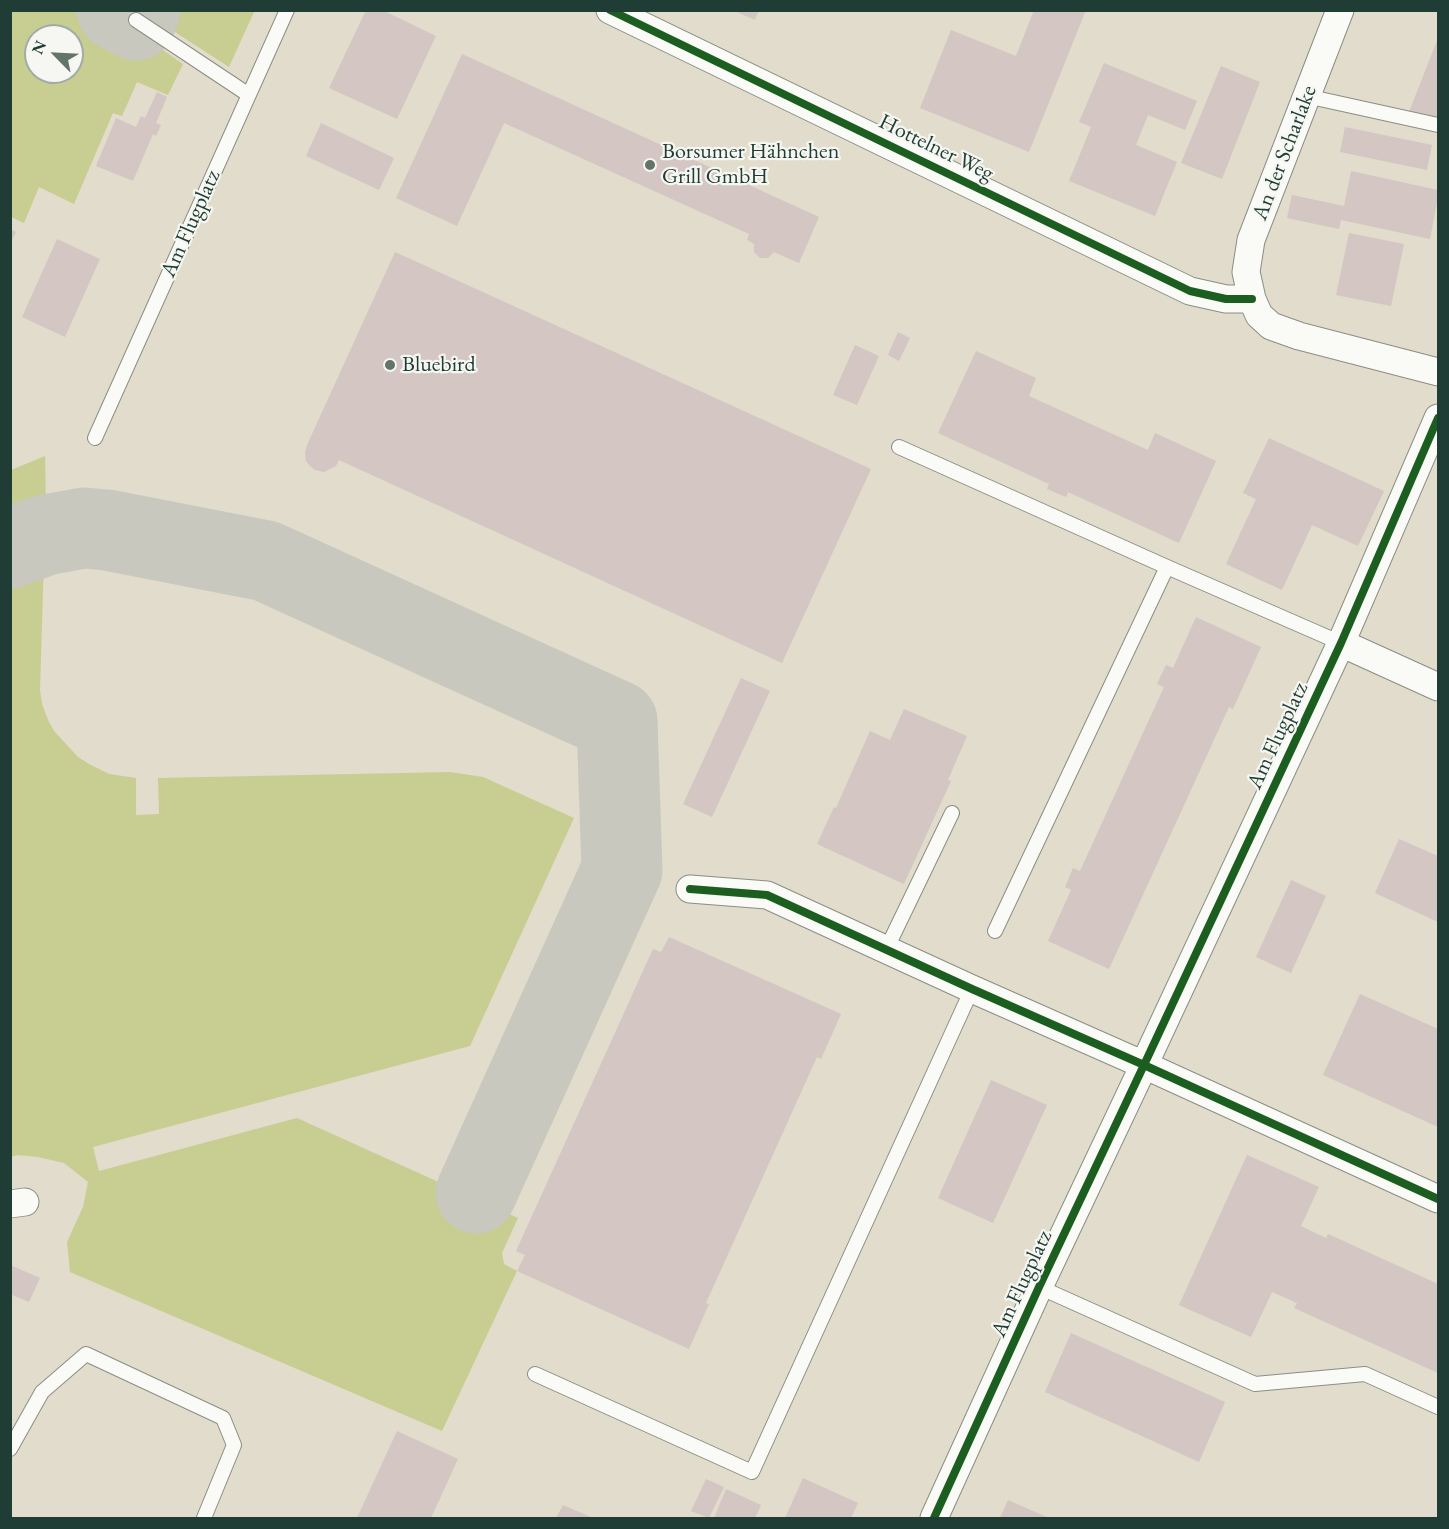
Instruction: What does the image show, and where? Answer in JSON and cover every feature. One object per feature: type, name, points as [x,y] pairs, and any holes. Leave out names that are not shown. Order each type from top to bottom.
[{"type":"street","name":"Hottelner Weg","points":[[610,10],[1190,291],[1226,299],[1252,299]]},
{"type":"street","name":"An der Scharlake","points":[[1252,299],[1246,272],[1251,240],[1340,10]]},
{"type":"street","points":[[1252,299],[1259,315],[1271,326],[1299,336],[1438,372]]},
{"type":"street","name":"Am Flugplatz","points":[[934,1518],[1039,1287],[1341,643],[1438,418]]},
{"type":"street","points":[[1341,643],[1438,687]]},
{"type":"street","points":[[690,889],[767,895],[1438,1199]]},
{"type":"lane","name":"Am Flugplatz","points":[[95,438],[287,10]]},
{"type":"lane","points":[[136,20],[249,95]]},
{"type":"lane","points":[[1306,96],[1438,125]]},
{"type":"lane","points":[[899,447],[1341,643]]},
{"type":"lane","points":[[995,931],[1167,567]]},
{"type":"lane","points":[[886,950],[952,813]]},
{"type":"lane","points":[[535,1374],[752,1472],[972,989]]},
{"type":"lane","points":[[1039,1287],[1255,1384],[1365,1374],[1438,1407]]},
{"type":"lane","points":[[10,1449],[42,1392],[86,1354],[223,1418],[234,1445],[204,1518]]},
{"type":"green space","points":[[11,10],[92,11],[140,34],[183,64],[168,95],[137,82],[122,116],[113,113],[74,204],[39,187],[24,223],[11,217]]},
{"type":"green space","points":[[250,10],[254,12],[229,67],[161,23],[156,11]]},
{"type":"green space","points":[[45,456],[46,507],[42,514],[11,526],[11,470]]},
{"type":"green space","points":[[44,556],[40,690],[42,704],[54,731],[78,757],[109,774],[136,778],[136,815],[159,814],[158,778],[450,772],[483,777],[574,818],[470,1046],[93,1147],[99,1171],[297,1118],[518,1218],[502,1253],[504,1264],[517,1271],[442,1431],[70,1272],[67,1242],[83,1207],[88,1182],[64,1163],[38,1157],[17,1155],[11,1157],[11,569]]},
{"type":"building","points":[[366,10],[382,10],[436,36],[397,119],[329,88]]},
{"type":"building","points":[[732,10],[759,10],[755,20]]},
{"type":"building","points":[[1034,10],[1086,10],[1029,152],[920,108],[951,30],[1016,56]]},
{"type":"building","points":[[1438,38],[1438,118],[1409,112]]},
{"type":"building","name":"Borsumer Hähnchen Grill GmbH","points":[[462,54],[819,217],[799,263],[774,252],[768,258],[760,258],[754,252],[754,244],[747,240],[749,234],[504,123],[457,226],[396,198]]},
{"type":"building","points":[[1104,63],[1197,101],[1185,130],[1148,115],[1136,145],[1177,162],[1155,216],[1069,181],[1091,127],[1079,122]]},
{"type":"building","points":[[1221,66],[1260,82],[1222,179],[1181,163]]},
{"type":"building","points":[[157,92],[167,97],[156,123],[161,125],[156,136],[153,134],[133,181],[96,166],[116,118],[136,127],[141,116],[145,118]]},
{"type":"building","points":[[321,123],[394,158],[379,190],[306,156]]},
{"type":"building","points":[[1345,127],[1432,145],[1427,170],[1340,152]]},
{"type":"building","points":[[1351,171],[1438,190],[1430,239],[1341,220],[1339,229],[1287,218],[1292,195],[1344,206]]},
{"type":"building","points":[[10,229],[16,232],[10,245]]},
{"type":"building","points":[[1349,233],[1404,244],[1391,306],[1336,295]]},
{"type":"building","points":[[57,239],[100,259],[65,337],[22,317]]},
{"type":"building","points":[[395,252],[871,469],[782,663],[339,460],[336,466],[324,472],[310,466],[306,461],[307,445]]},
{"type":"building","points":[[898,332],[910,338],[899,361],[888,355]]},
{"type":"building","points":[[855,345],[879,356],[857,405],[833,395]]},
{"type":"building","points":[[976,351],[1036,378],[1029,396],[1148,450],[1155,433],[1216,461],[1179,543],[1068,492],[1066,497],[1047,489],[1049,484],[938,433]]},
{"type":"building","points":[[1269,438],[1384,491],[1358,546],[1312,525],[1282,590],[1226,564],[1256,499],[1243,493]]},
{"type":"building","points":[[1196,617],[1261,647],[1233,709],[1229,707],[1109,969],[1048,941],[1071,890],[1065,887],[1073,868],[1080,871],[1164,687],[1157,684],[1166,665],[1173,668]]},
{"type":"building","points":[[741,678],[770,691],[712,817],[683,804]]},
{"type":"building","points":[[904,709],[967,736],[948,780],[951,781],[904,884],[817,844],[834,807],[836,808],[870,731],[890,740]]},
{"type":"building","points":[[1399,839],[1438,856],[1438,922],[1375,893]]},
{"type":"building","points":[[1291,880],[1326,896],[1291,973],[1256,957]]},
{"type":"building","points":[[669,937],[841,1014],[821,1059],[817,1057],[706,1303],[709,1304],[689,1349],[517,1271],[525,1255],[516,1251],[653,949],[661,952]]},
{"type":"building","points":[[1360,994],[1438,1029],[1438,1127],[1323,1075]]},
{"type":"building","points":[[991,1080],[1047,1105],[993,1223],[938,1198]]},
{"type":"building","points":[[1247,1155],[1319,1187],[1301,1226],[1326,1238],[1328,1234],[1438,1284],[1438,1373],[1294,1308],[1297,1303],[1272,1292],[1251,1337],[1179,1305]]},
{"type":"building","points":[[10,1265],[40,1278],[29,1302],[10,1294]]},
{"type":"building","points":[[1071,1333],[1225,1402],[1199,1462],[1045,1392]]},
{"type":"building","points":[[397,1431],[458,1459],[431,1518],[357,1518]]},
{"type":"building","points":[[803,1478],[858,1503],[851,1518],[785,1518]]},
{"type":"building","points":[[706,1479],[724,1487],[709,1518],[691,1511]]},
{"type":"building","points":[[726,1489],[761,1505],[755,1518],[714,1518]]},
{"type":"building","points":[[1008,1500],[1049,1518],[1000,1518]]},
{"type":"building","points":[[563,1505],[593,1518],[556,1518]]},
{"type":"taxiway","points":[[117,10],[136,20],[140,10]]},
{"type":"taxiway","points":[[10,548],[45,535],[84,528],[107,530],[266,561],[617,721],[622,870],[476,1193]]},
{"type":"cycle path","points":[[610,10],[1190,291],[1226,299],[1252,299]]},
{"type":"cycle path","points":[[934,1518],[1039,1287],[1341,643],[1438,418]]},
{"type":"cycle path","points":[[690,889],[767,895],[1438,1199]]},
{"type":"place","name":"Borsumer Hähnchen Grill GmbH","points":[[650,165]]},
{"type":"place","name":"Bluebird","points":[[390,365]]}]
